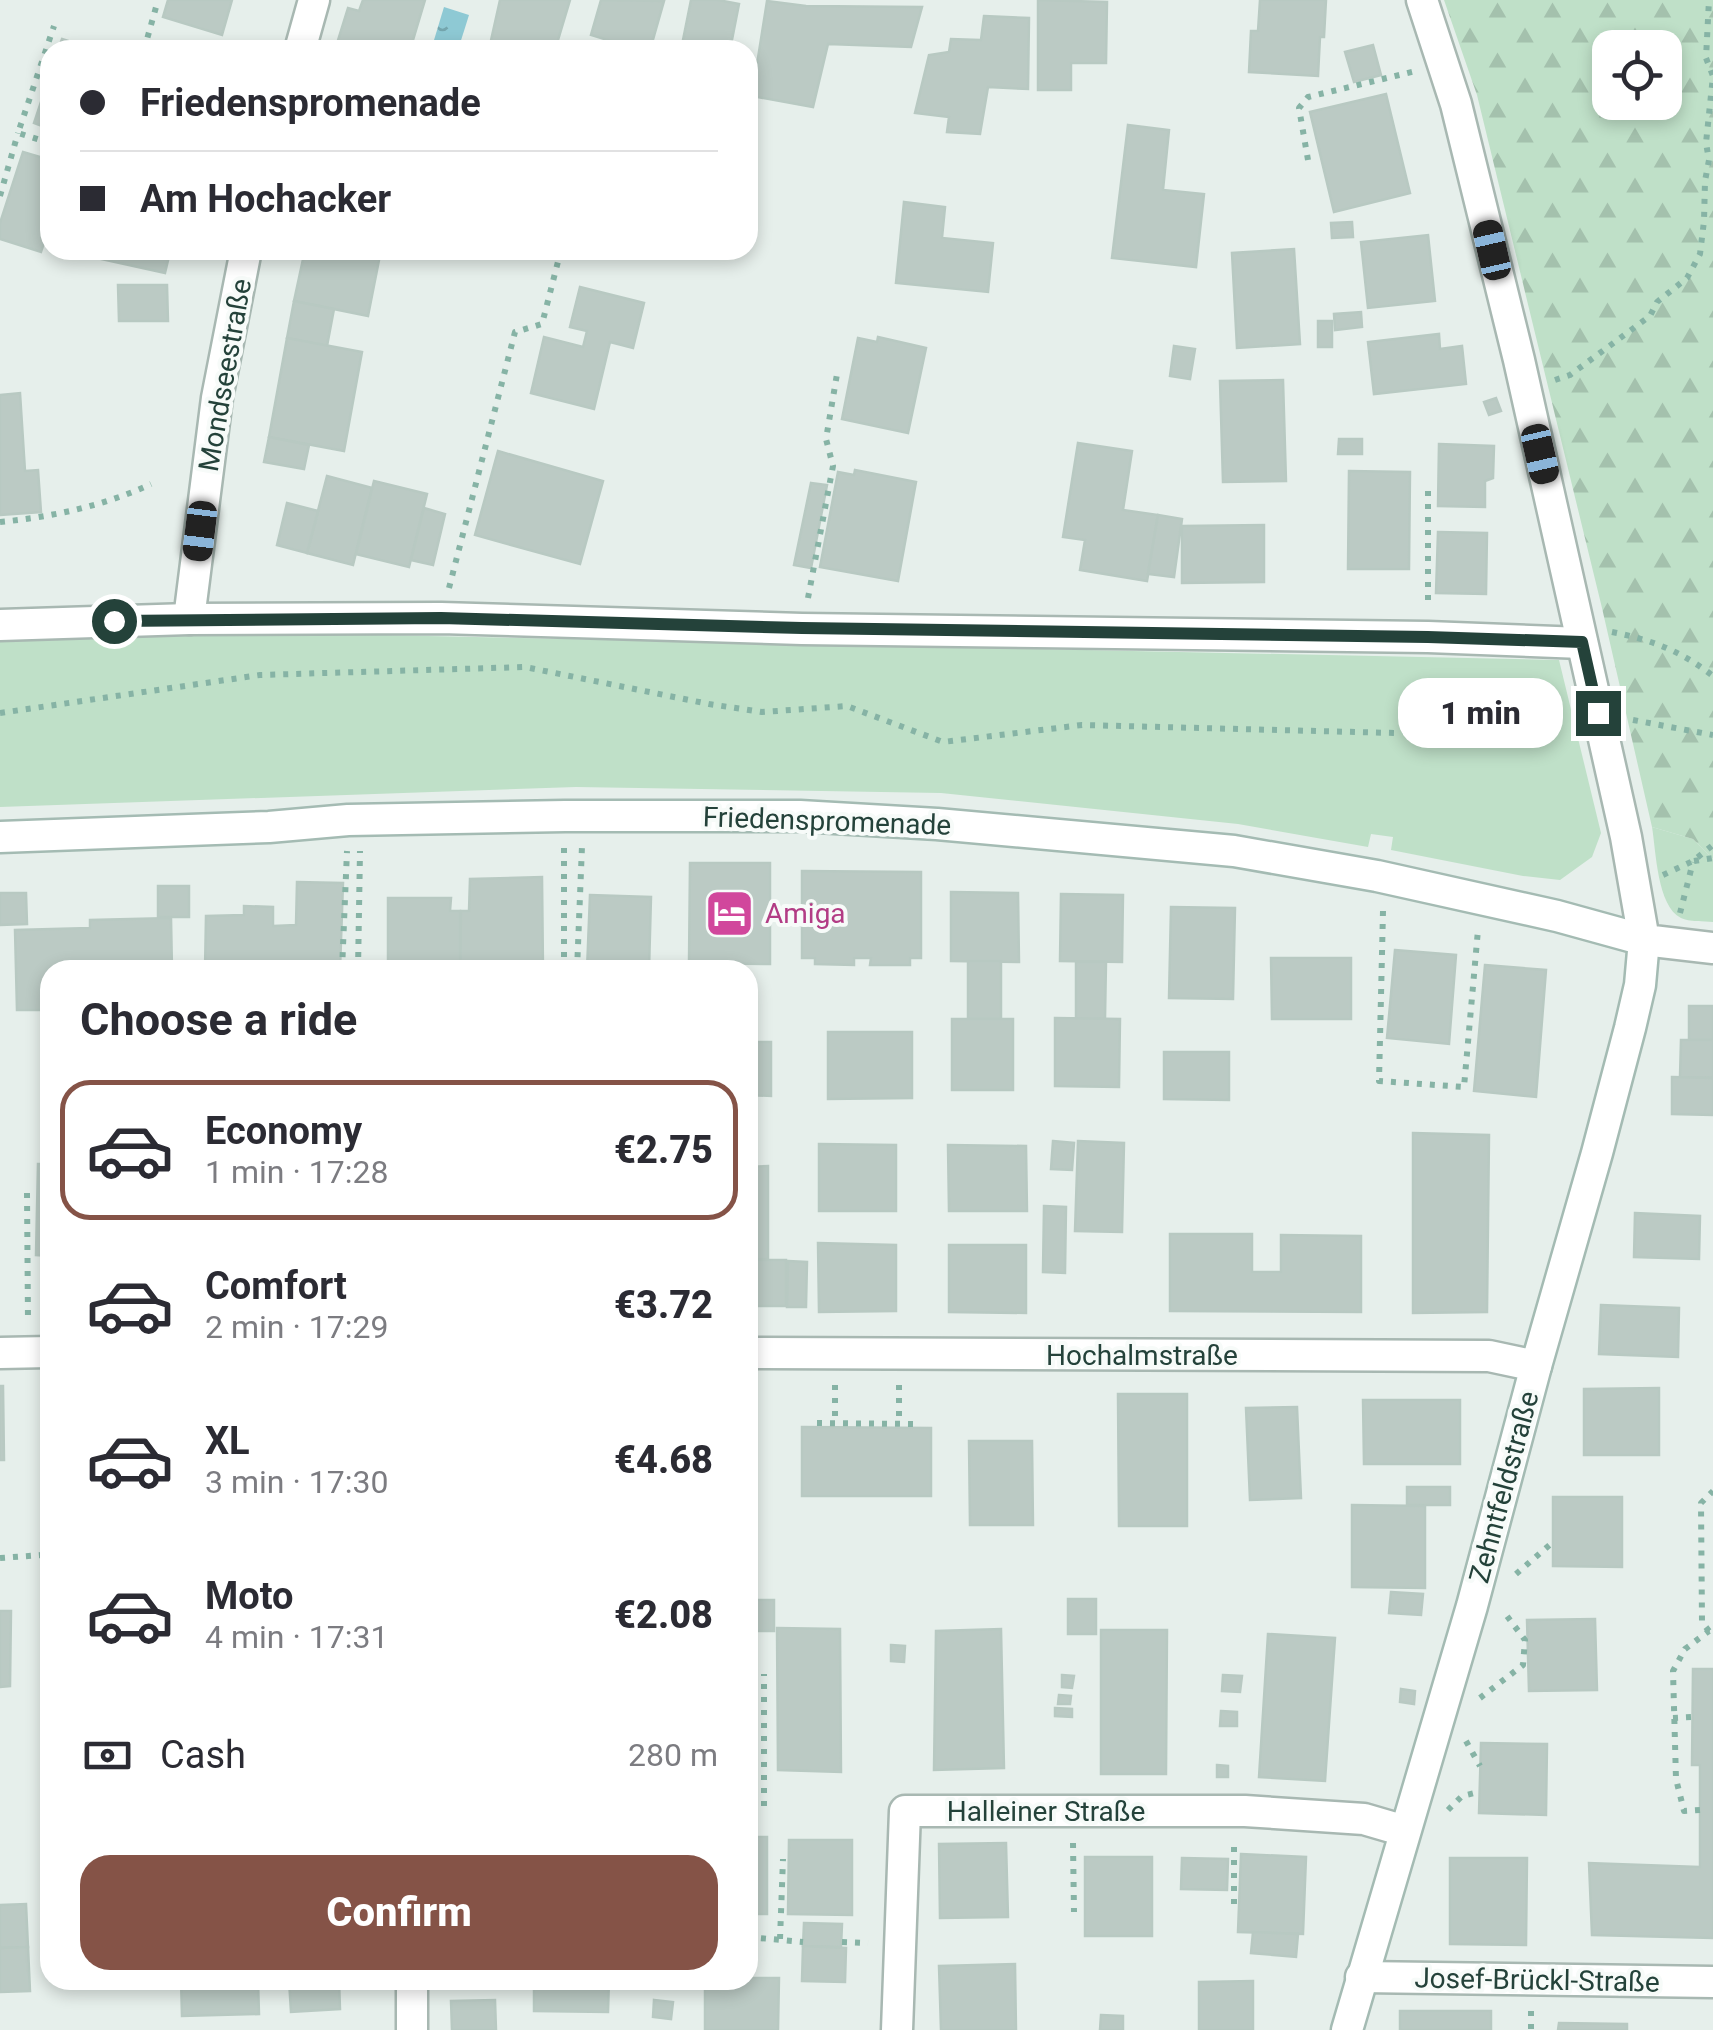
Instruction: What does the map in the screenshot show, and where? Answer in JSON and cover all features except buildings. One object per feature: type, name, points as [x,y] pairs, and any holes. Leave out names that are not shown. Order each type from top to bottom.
[{"type":"street","points":[[303,40],[314,0]]},
{"type":"street","name":"Zehntfeldstraße","points":[[1347,2030],[1472,1606],[1598,1152],[1640,985],[1644,940],[1626,837],[1525,390],[1456,104],[1422,0]]},
{"type":"street","name":"Mondseestraße","points":[[190,619],[217,398],[244,260]]},
{"type":"street","points":[[0,624],[441,618],[802,628],[1428,637],[1580,633]]},
{"type":"street","name":"Friedenspromenade","points":[[0,837],[251,828],[354,819],[800,816],[938,824],[1234,851],[1376,876],[1644,940],[1713,948]]},
{"type":"street","points":[[0,1353],[40,1352]]},
{"type":"street","name":"Hochalmstraße","points":[[758,1353],[1489,1356],[1536,1366]]},
{"type":"street","name":"Halleiner Straße","points":[[897,2030],[904,1811],[1234,1810],[1364,1819],[1405,1830]]},
{"type":"street","name":"Josef-Brückl-Straße","points":[[1361,1978],[1713,1982]]},
{"type":"street","points":[[412,1990],[412,2030]]},
{"type":"path","points":[[147,40],[158,0]]},
{"type":"path","points":[[1525,390],[1570,375],[1650,316],[1656,302],[1687,278],[1700,254],[1712,76],[1706,58],[1709,0]]},
{"type":"path","points":[[49,40],[54,26]]},
{"type":"path","points":[[1308,160],[1298,108],[1308,97],[1443,65]]},
{"type":"path","points":[[0,196],[40,68]]},
{"type":"path","points":[[18,133],[40,140]]},
{"type":"path","points":[[441,618],[515,332],[542,324],[558,260]]},
{"type":"path","points":[[802,628],[834,466],[826,439],[837,374]]},
{"type":"path","points":[[0,522],[32,519],[121,498],[150,484]]},
{"type":"path","points":[[1428,491],[1428,637]]},
{"type":"path","points":[[1580,633],[1643,638],[1689,657],[1713,676]]},
{"type":"path","points":[[0,713],[260,675],[525,667],[762,712],[847,706],[944,742],[1082,724],[1394,734],[1484,714],[1598,713],[1713,735]]},
{"type":"path","points":[[565,960],[574,816]]},
{"type":"path","points":[[574,816],[577,960]]},
{"type":"path","points":[[343,960],[354,819]]},
{"type":"path","points":[[354,819],[358,960]]},
{"type":"path","points":[[1678,922],[1693,861],[1713,844]]},
{"type":"path","points":[[1693,861],[1713,858]]},
{"type":"path","points":[[1383,900],[1380,1082],[1464,1087],[1479,920]]},
{"type":"path","points":[[28,1193],[28,1304]]},
{"type":"path","points":[[817,1424],[912,1424]]},
{"type":"path","points":[[1700,1810],[1684,1811],[1676,1778],[1673,1671],[1684,1649],[1711,1631],[1702,1622],[1701,1502],[1713,1491]]},
{"type":"path","points":[[1516,1575],[1553,1542]]},
{"type":"path","points":[[0,1558],[40,1555]]},
{"type":"path","points":[[1480,1698],[1523,1665],[1525,1640],[1500,1606]]},
{"type":"path","points":[[764,1674],[764,1806]]},
{"type":"path","points":[[1674,1718],[1693,1717]]},
{"type":"path","points":[[1457,1734],[1469,1744],[1480,1766]]},
{"type":"path","points":[[1444,1814],[1462,1796],[1479,1792]]},
{"type":"path","points":[[1073,1854],[1074,1912]]},
{"type":"path","points":[[1234,1855],[1234,1904]]},
{"type":"path","points":[[780,1940],[782,1859]]},
{"type":"path","points":[[758,1937],[803,1942]]},
{"type":"green space","points":[[1444,0],[1713,0],[1713,859],[1693,839],[1652,827],[1477,95]]},
{"type":"green space","points":[[193,631],[1559,660],[1601,833],[1592,857],[1560,880],[1391,850],[1393,837],[1371,834],[1368,847],[1238,824],[941,793],[576,787],[0,807],[0,637]]},
{"type":"green space","points":[[1652,827],[1693,839],[1713,859],[1713,922],[1684,919],[1673,912],[1662,890]]},
{"type":"water","points":[[444,7],[469,15],[461,40],[434,40]]},
{"type":"place","name":"Amiga","points":[[730,913]]},
{"type":"route","points":[[114,621],[441,618],[1582,642],[1598,713]]}]
